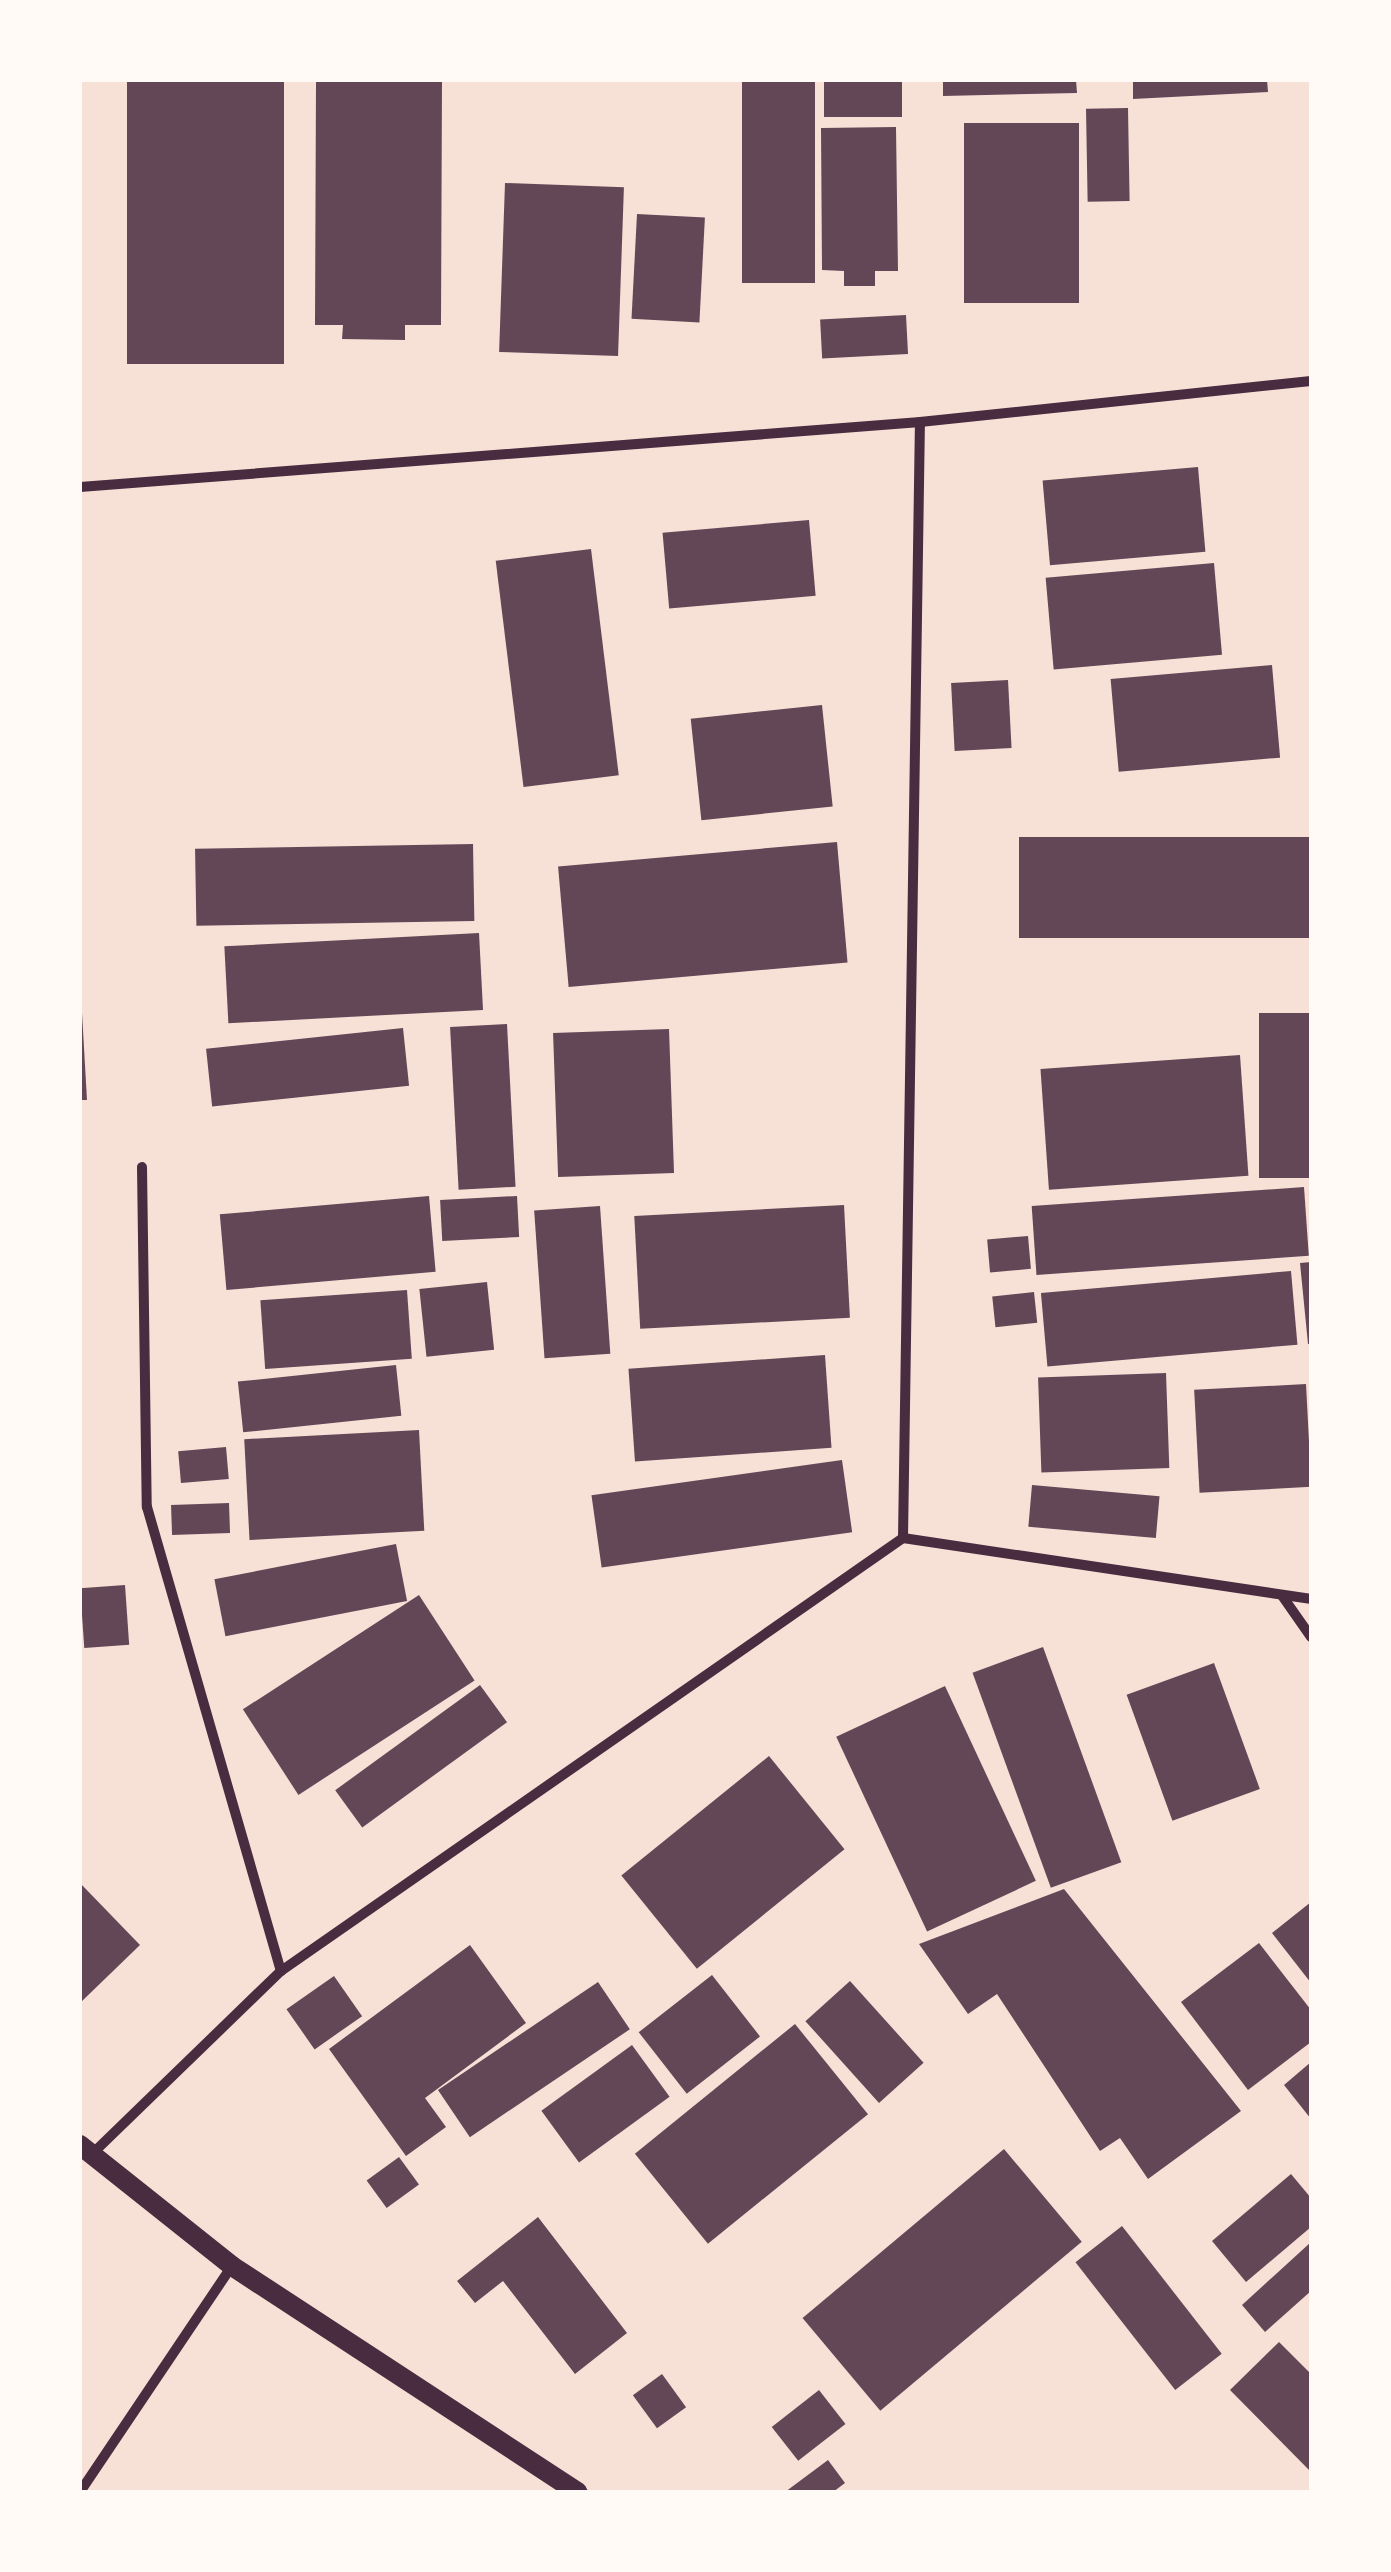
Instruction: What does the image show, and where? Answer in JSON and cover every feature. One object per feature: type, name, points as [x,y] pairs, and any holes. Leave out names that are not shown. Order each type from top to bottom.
[{"type":"main road","points":[[86,2150],[232,2266],[578,2492]]},
{"type":"street","points":[[80,487],[920,422],[1311,381]]},
{"type":"street","points":[[903,1538],[920,422]]},
{"type":"street","points":[[142,1167],[147,1507],[281,1971]]},
{"type":"street","points":[[86,2150],[281,1971],[903,1538],[1311,1599]]},
{"type":"street","points":[[1283,1597],[1311,1636]]},
{"type":"street","points":[[80,2492],[232,2266]]},
{"type":"building","points":[[127,80],[284,80],[284,364],[127,364]]},
{"type":"building","points":[[316,80],[442,80],[441,325],[405,325],[405,340],[342,339],[343,325],[315,325]]},
{"type":"building","points":[[742,80],[815,80],[815,283],[742,283]]},
{"type":"building","points":[[824,80],[902,80],[902,117],[824,117]]},
{"type":"building","points":[[943,80],[1076,80],[1077,93],[943,96]]},
{"type":"building","points":[[1133,80],[1267,80],[1268,92],[1133,99]]},
{"type":"building","points":[[1128,108],[1130,201],[1088,202],[1086,109]]},
{"type":"building","points":[[964,123],[1079,123],[1079,303],[964,303]]},
{"type":"building","points":[[896,127],[898,271],[875,271],[875,286],[844,286],[844,271],[822,270],[821,128]]},
{"type":"building","points":[[505,183],[624,187],[618,356],[499,352]]},
{"type":"building","points":[[637,214],[705,218],[699,322],[632,319]]},
{"type":"building","points":[[906,315],[908,354],[822,358],[820,320]]},
{"type":"building","points":[[1198,467],[1205,552],[1050,565],[1043,481]]},
{"type":"building","points":[[809,520],[816,596],[669,609],[663,533]]},
{"type":"building","points":[[591,549],[619,775],[524,787],[496,561]]},
{"type":"building","points":[[1214,563],[1222,655],[1054,669],[1046,578]]},
{"type":"building","points":[[1272,665],[1280,758],[1119,772],[1111,679]]},
{"type":"building","points":[[1008,680],[1012,748],[955,751],[951,683]]},
{"type":"building","points":[[822,705],[833,806],[701,820],[691,719]]},
{"type":"building","points":[[1019,837],[1311,837],[1311,938],[1019,938]]},
{"type":"building","points":[[837,842],[848,963],[569,987],[558,866]]},
{"type":"building","points":[[473,844],[474,921],[196,926],[195,849]]},
{"type":"building","points":[[479,933],[483,1010],[228,1023],[224,946]]},
{"type":"building","points":[[80,978],[87,1100],[80,1100]]},
{"type":"building","points":[[1259,1013],[1311,1013],[1311,1178],[1259,1178]]},
{"type":"building","points":[[507,1024],[516,1187],[459,1190],[450,1027]]},
{"type":"building","points":[[403,1028],[409,1086],[212,1106],[206,1049]]},
{"type":"building","points":[[669,1029],[674,1173],[558,1177],[553,1033]]},
{"type":"building","points":[[1240,1055],[1248,1176],[1049,1190],[1040,1069]]},
{"type":"building","points":[[1304,1187],[1309,1256],[1036,1275],[1032,1206]]},
{"type":"building","points":[[429,1196],[436,1272],[226,1290],[220,1214]]},
{"type":"building","points":[[517,1196],[519,1237],[442,1241],[440,1200]]},
{"type":"building","points":[[844,1205],[850,1318],[640,1329],[634,1216]]},
{"type":"building","points":[[600,1206],[610,1354],[544,1358],[534,1211]]},
{"type":"building","points":[[1028,1236],[1031,1269],[990,1272],[987,1240]]},
{"type":"building","points":[[1311,1262],[1311,1344],[1308,1344],[1300,1263]]},
{"type":"building","points":[[1291,1271],[1297,1345],[1047,1367],[1041,1293]]},
{"type":"building","points":[[487,1282],[494,1350],[426,1357],[419,1289]]},
{"type":"building","points":[[407,1290],[412,1359],[265,1369],[260,1300]]},
{"type":"building","points":[[1034,1292],[1037,1323],[995,1327],[992,1296]]},
{"type":"building","points":[[825,1355],[831,1448],[635,1462],[628,1369]]},
{"type":"building","points":[[396,1365],[401,1416],[243,1432],[238,1382]]},
{"type":"building","points":[[1166,1373],[1169,1468],[1041,1472],[1038,1377]]},
{"type":"building","points":[[1306,1384],[1311,1487],[1200,1493],[1194,1390]]},
{"type":"building","points":[[419,1430],[424,1531],[250,1540],[244,1439]]},
{"type":"building","points":[[226,1447],[229,1479],[181,1483],[178,1451]]},
{"type":"building","points":[[842,1460],[852,1532],[602,1568],[591,1495]]},
{"type":"building","points":[[1032,1485],[1160,1496],[1156,1538],[1028,1527]]},
{"type":"building","points":[[229,1503],[230,1533],[172,1535],[171,1505]]},
{"type":"building","points":[[396,1544],[407,1601],[225,1636],[214,1579]]},
{"type":"building","points":[[125,1585],[129,1645],[84,1648],[80,1588]]},
{"type":"building","points":[[419,1595],[475,1681],[298,1795],[243,1709]]},
{"type":"building","points":[[1043,1647],[1121,1862],[1051,1888],[973,1673]]},
{"type":"building","points":[[1214,1663],[1260,1789],[1172,1821],[1127,1695]]},
{"type":"building","points":[[480,1685],[507,1722],[362,1827],[335,1790]]},
{"type":"building","points":[[945,1686],[1036,1881],[927,1932],[836,1737]]},
{"type":"building","points":[[769,1756],[845,1849],[697,1969],[621,1876]]},
{"type":"building","points":[[80,1883],[140,1945],[80,2003]]},
{"type":"building","points":[[1064,1889],[1241,2111],[1148,2179],[1120,2138],[1100,2151],[997,1994],[968,2014],[919,1944]]},
{"type":"building","points":[[1311,1902],[1311,1983],[1272,1933]]},
{"type":"building","points":[[1259,1943],[1311,2010],[1311,2042],[1248,2090],[1181,2002]]},
{"type":"building","points":[[470,1945],[526,2023],[425,2098],[446,2127],[406,2156],[329,2049]]},
{"type":"building","points":[[712,1975],[760,2036],[687,2094],[639,2032]]},
{"type":"building","points":[[334,1976],[362,2016],[315,2049],[286,2009]]},
{"type":"building","points":[[850,1981],[924,2063],[879,2103],[805,2021]]},
{"type":"building","points":[[598,1982],[630,2029],[470,2137],[438,2090]]},
{"type":"building","points":[[795,2024],[868,2114],[708,2244],[635,2154]]},
{"type":"building","points":[[632,2045],[670,2097],[579,2163],[541,2111]]},
{"type":"building","points":[[1311,2062],[1311,2119],[1284,2085]]},
{"type":"building","points":[[1004,2149],[1082,2242],[880,2411],[803,2318]]},
{"type":"building","points":[[399,2157],[419,2185],[387,2208],[367,2181]]},
{"type":"building","points":[[1291,2174],[1311,2198],[1311,2227],[1246,2282],[1212,2241]]},
{"type":"building","points":[[538,2217],[627,2333],[575,2374],[503,2281],[475,2303],[457,2281]]},
{"type":"building","points":[[1122,2226],[1222,2354],[1175,2390],[1076,2262]]},
{"type":"building","points":[[1311,2242],[1311,2291],[1265,2332],[1242,2305]]},
{"type":"building","points":[[1279,2342],[1311,2374],[1311,2472],[1230,2390]]},
{"type":"building","points":[[662,2374],[686,2407],[657,2428],[633,2395]]},
{"type":"building","points":[[819,2390],[845,2424],[798,2461],[772,2427]]},
{"type":"building","points":[[828,2460],[845,2483],[833,2492],[785,2492]]}]
